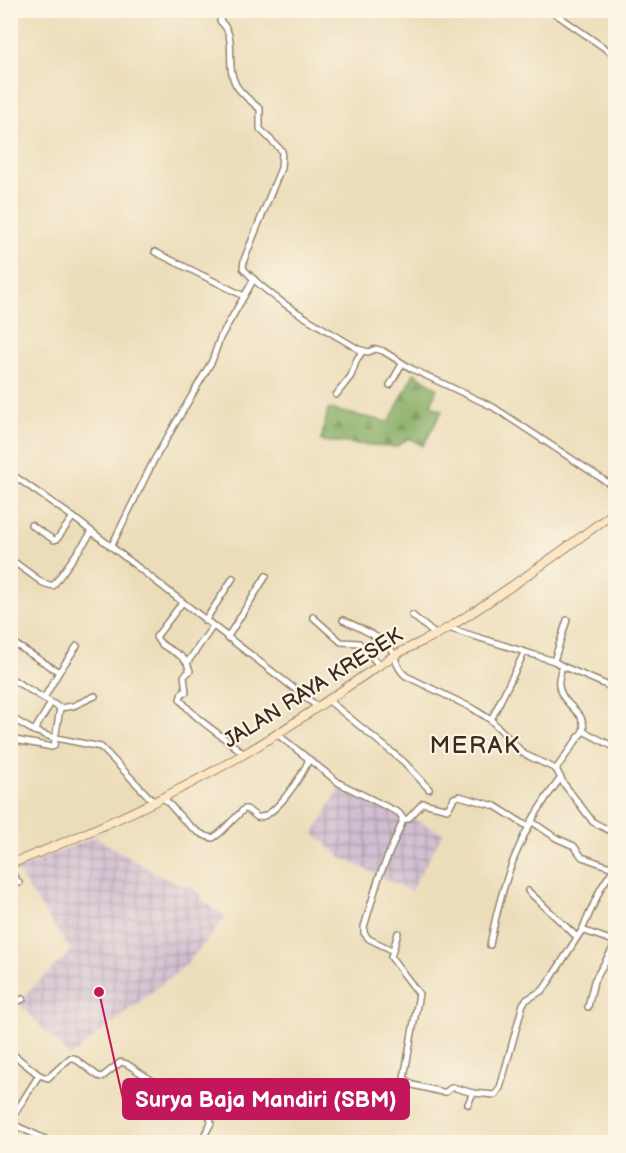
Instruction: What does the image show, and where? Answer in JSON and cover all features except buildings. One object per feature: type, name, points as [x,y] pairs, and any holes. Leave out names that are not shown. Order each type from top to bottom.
[{"type":"main road","name":"JALAN RAYA KRESEK","points":[[10,864],[67,842],[154,802],[244,754],[329,701],[393,656],[448,628],[555,556],[615,511]]},
{"type":"street","points":[[223,10],[220,21],[229,31],[232,76],[236,85],[260,109],[260,129],[282,151],[283,155],[281,168],[244,260],[243,268],[294,310],[363,351],[376,349],[383,351],[402,364],[493,407],[615,488]]},
{"type":"street","points":[[550,10],[615,56]]},
{"type":"street","points":[[155,252],[244,296]]},
{"type":"street","points":[[111,547],[154,460],[212,361],[220,338],[254,279]]},
{"type":"street","points":[[336,395],[351,376],[357,359],[363,351]]},
{"type":"street","points":[[390,385],[402,364]]},
{"type":"street","points":[[10,473],[73,517],[318,707]]},
{"type":"street","points":[[31,525],[54,540],[73,517]]},
{"type":"street","points":[[10,559],[44,584],[53,586],[92,532]]},
{"type":"street","points":[[227,638],[266,576]]},
{"type":"street","points":[[205,621],[233,578]]},
{"type":"street","points":[[183,603],[156,637],[187,663],[190,671],[184,676],[186,692],[182,693],[180,699],[202,722],[226,738],[244,754]]},
{"type":"street","points":[[412,615],[436,635]]},
{"type":"street","points":[[313,617],[341,642],[355,642],[362,645],[380,666]]},
{"type":"street","points":[[343,620],[368,632],[390,648],[399,671],[406,676],[472,708],[491,720],[524,754],[556,770],[560,779],[593,822],[615,834]]},
{"type":"street","points":[[554,660],[567,620]]},
{"type":"street","points":[[187,663],[213,626]]},
{"type":"street","points":[[448,628],[554,660],[562,666],[615,689]]},
{"type":"street","points":[[10,641],[59,672]]},
{"type":"street","points":[[44,698],[76,646]]},
{"type":"street","points":[[491,720],[524,652]]},
{"type":"street","points":[[556,770],[585,726],[582,718],[564,700],[560,692],[562,666]]},
{"type":"street","points":[[10,678],[60,708],[73,706],[95,696]]},
{"type":"street","points":[[329,701],[404,762],[429,789]]},
{"type":"street","points":[[34,731],[51,703]]},
{"type":"street","points":[[10,739],[54,746],[60,708]]},
{"type":"street","points":[[10,717],[34,731],[101,747],[154,802]]},
{"type":"street","points":[[583,731],[615,748]]},
{"type":"street","points":[[277,734],[339,783],[399,813],[402,820],[379,876],[364,927],[364,933],[369,939],[392,950]]},
{"type":"street","points":[[163,797],[192,826],[213,838],[244,808],[257,817],[266,816],[295,786],[303,775],[309,759]]},
{"type":"street","points":[[490,945],[497,908],[509,867],[529,823],[560,779]]},
{"type":"street","points":[[398,933],[392,950],[393,960],[419,994],[404,1078],[413,1085],[442,1092],[452,1087],[490,1095],[498,1092],[523,1004],[543,990],[582,930],[614,866],[582,857],[574,846],[488,803],[459,796],[454,798],[448,809],[423,803],[408,819],[402,820]]},
{"type":"street","points":[[10,871],[19,884]]},
{"type":"street","points":[[528,891],[577,937]]},
{"type":"street","points":[[582,930],[615,942],[594,981],[588,1007]]},
{"type":"street","points":[[11,1004],[23,999]]},
{"type":"street","points":[[10,1052],[39,1075],[51,1077],[70,1058],[74,1058],[102,1077],[121,1062],[127,1064],[210,1116],[211,1123],[204,1136],[210,1143]]},
{"type":"street","points":[[39,1075],[10,1122],[45,1139]]},
{"type":"street","points":[[468,1104],[473,1093]]},
{"type":"shaded area","points":[[341,785],[443,833],[411,891],[342,858],[314,834]]},
{"type":"shaded area","points":[[95,837],[161,876],[181,885],[192,886],[206,903],[226,917],[187,964],[70,1057],[18,1002],[71,951],[16,870]]},
{"type":"green space","points":[[414,373],[437,388],[431,405],[442,411],[423,446],[409,438],[396,447],[321,441],[328,409],[389,422]]},
{"type":"place","name":"Surya Baja Mandiri (SBM)","points":[[99,992]]},
{"type":"district","name":"MERAK","points":[[475,745]]}]
